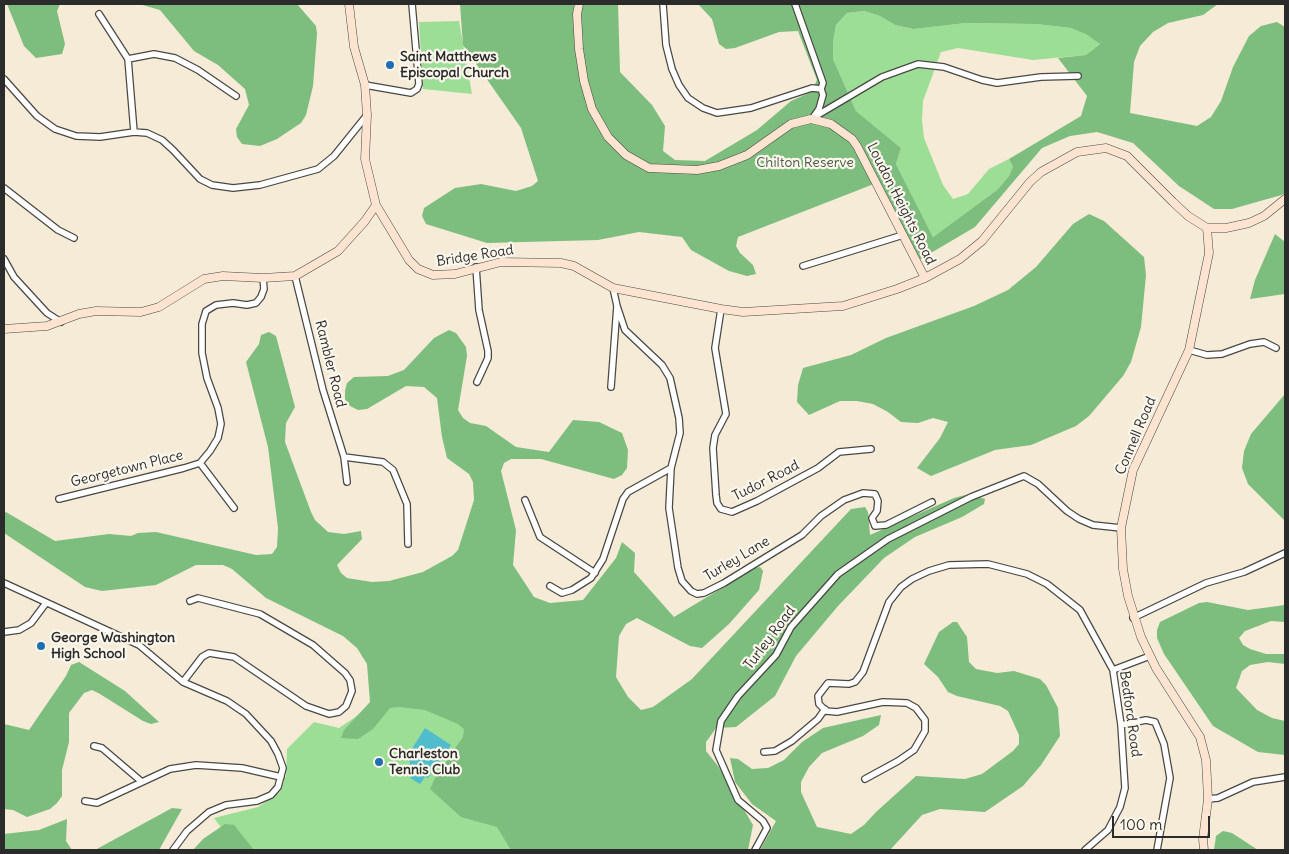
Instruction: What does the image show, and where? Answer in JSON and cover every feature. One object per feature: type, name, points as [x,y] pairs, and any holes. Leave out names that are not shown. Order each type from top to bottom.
[{"type":"main road","name":"Bridge Road","points":[[349,4],[354,47],[365,85],[367,115],[365,159],[376,205],[404,253],[418,269],[438,276],[501,262],[561,263],[574,266],[613,288],[743,312],[843,306],[925,278]]},
{"type":"main road","points":[[579,4],[577,14],[579,49],[584,81],[592,109],[608,137],[626,155],[649,168],[697,170],[720,166],[747,155],[791,124],[811,119]]},
{"type":"main road","name":"Loudon Heights Road","points":[[811,119],[831,124],[852,139],[925,278],[960,260],[998,223],[1030,182],[1058,161],[1077,152],[1106,148],[1126,156],[1188,216],[1207,228]]},
{"type":"main road","points":[[1207,228],[1226,228],[1249,223],[1264,216],[1285,199]]},
{"type":"main road","points":[[4,329],[47,326],[79,314],[96,311],[141,312],[159,307],[204,279],[223,276],[263,278],[295,276],[338,251],[365,222],[376,205]]},
{"type":"main road","name":"Connell Road","points":[[1204,850],[1203,839],[1208,799],[1206,760],[1200,737],[1150,656],[1134,618],[1123,569],[1121,528],[1133,470],[1189,350],[1209,253],[1207,228]]},
{"type":"street","points":[[365,85],[411,93],[417,89],[419,84],[412,4]]},
{"type":"street","points":[[663,4],[666,45],[672,69],[679,85],[688,98],[703,108],[717,113],[751,108],[812,88],[821,89]]},
{"type":"street","points":[[795,4],[823,83],[821,89],[823,95],[819,108],[811,119]]},
{"type":"street","points":[[99,14],[128,59],[134,132]]},
{"type":"street","points":[[128,59],[154,54],[175,58],[198,70],[236,96]]},
{"type":"street","points":[[811,119],[882,77],[918,64],[944,67],[982,80],[997,82],[1054,76],[1078,76]]},
{"type":"street","points":[[4,80],[38,116],[55,129],[76,136],[92,137],[134,132],[147,134],[162,140],[200,179],[212,185],[233,188],[260,185],[318,169],[334,156],[367,115]]},
{"type":"street","points":[[4,188],[58,230],[74,238]]},
{"type":"street","points":[[803,266],[903,235]]},
{"type":"street","points":[[4,259],[19,283],[47,313],[61,322]]},
{"type":"street","points":[[476,267],[479,310],[488,351],[477,382]]},
{"type":"street","name":"Rambler Road","points":[[295,276],[323,390],[344,457],[347,482]]},
{"type":"street","name":"Georgetown Place","points":[[59,498],[200,463],[218,438],[221,424],[218,408],[206,378],[202,353],[202,324],[206,311],[216,305],[232,303],[247,305],[256,303],[264,289],[263,278]]},
{"type":"street","points":[[611,387],[617,306],[613,288]]},
{"type":"street","name":"Turley Lane","points":[[617,306],[625,330],[662,365],[670,378],[680,418],[680,433],[671,468],[670,508],[678,568],[682,581],[691,591],[697,594],[720,586],[802,535],[821,516],[844,500],[863,493],[875,494],[878,501],[877,511],[872,518],[875,526],[886,525],[932,502]]},
{"type":"street","name":"Tudor Road","points":[[721,309],[716,348],[726,414],[715,434],[713,448],[717,504],[721,509],[732,512],[757,501],[818,468],[839,452],[870,449]]},
{"type":"street","points":[[1189,350],[1207,355],[1222,354],[1250,344],[1264,342],[1276,348]]},
{"type":"street","points":[[344,457],[382,462],[393,470],[407,504],[408,544]]},
{"type":"street","points":[[200,463],[234,508]]},
{"type":"street","points":[[550,586],[562,593],[572,590],[591,578],[609,544],[619,506],[628,492],[671,468]]},
{"type":"street","name":"Turley Road","points":[[755,850],[766,828],[763,821],[738,800],[716,750],[721,721],[738,696],[776,655],[792,627],[838,574],[888,539],[931,519],[971,497],[1024,476],[1038,484],[1066,511],[1079,519],[1093,525],[1121,528]]},
{"type":"street","points":[[525,500],[540,537],[595,573]]},
{"type":"street","points":[[1134,618],[1206,583],[1244,572],[1285,553]]},
{"type":"street","name":"Bedford Road","points":[[825,709],[819,704],[819,693],[828,683],[843,685],[855,682],[863,672],[889,602],[901,587],[929,571],[949,565],[988,564],[1007,568],[1047,584],[1080,610],[1113,670],[1121,726],[1125,788],[1120,807],[1108,830],[1085,850]]},
{"type":"street","points":[[4,583],[139,645],[183,682],[227,702],[246,714],[266,735],[278,754],[282,768],[278,787],[271,795],[257,801],[226,805],[209,812],[187,831],[173,850]]},
{"type":"street","points":[[183,682],[202,657],[209,653],[234,657],[306,706],[329,714],[339,712],[346,706],[352,691],[350,680],[346,673],[313,645],[260,614],[198,598],[190,602]]},
{"type":"street","points":[[4,632],[19,630],[31,623],[46,603]]},
{"type":"street","points":[[1113,670],[1150,656]]},
{"type":"street","points":[[764,752],[775,751],[792,741],[818,719],[825,709],[836,712],[883,702],[907,703],[916,708],[926,720],[925,731],[914,750],[865,779]]},
{"type":"street","points":[[1121,726],[1146,720],[1155,722],[1164,744],[1170,778],[1157,850]]},
{"type":"street","points":[[94,746],[102,748],[142,782]]},
{"type":"street","points":[[85,801],[97,803],[170,769],[196,765],[242,768],[281,777]]},
{"type":"street","points":[[1208,799],[1218,798],[1253,782],[1285,777]]},
{"type":"green space","points":[[7,4],[60,4],[57,11],[65,44],[62,54],[36,58],[24,46]]},
{"type":"green space","points":[[139,4],[297,4],[316,26],[317,34],[313,86],[306,115],[301,123],[277,139],[260,146],[242,144],[237,137],[236,129],[249,105],[245,89],[218,65],[194,51],[160,10]]},
{"type":"green space","name":"Chilton Reserve","points":[[460,4],[618,4],[620,72],[652,105],[665,126],[663,151],[675,160],[705,161],[757,130],[791,101],[811,92],[817,80],[798,31],[779,32],[735,48],[726,49],[719,44],[712,19],[698,4],[1218,4],[1203,15],[1168,23],[1153,32],[1140,46],[1134,62],[1130,113],[1197,126],[1211,117],[1221,101],[1233,67],[1249,36],[1261,26],[1277,22],[1285,27],[1285,194],[1232,209],[1214,209],[1179,186],[1133,143],[1097,132],[1070,136],[1042,148],[975,227],[919,260],[879,182],[738,237],[736,246],[740,253],[753,265],[756,274],[747,276],[729,271],[691,250],[682,237],[639,232],[598,240],[487,243],[426,224],[422,216],[424,208],[455,188],[481,184],[516,191],[532,186],[538,181],[521,128],[463,45]],"holes":[[[864,11],[880,16],[895,25],[913,29],[966,23],[1036,24],[1071,28],[1086,34],[1100,44],[1086,55],[1058,58],[1087,96],[1081,116],[1009,159],[1013,167],[1009,176],[997,190],[933,237],[896,164],[901,148],[856,111],[833,59],[836,25],[847,13]]]},
{"type":"green space","points":[[864,11],[880,16],[895,25],[912,29],[966,23],[1036,24],[1071,28],[1086,33],[1100,44],[1086,55],[1033,60],[958,48],[941,52],[923,101],[922,120],[924,138],[943,185],[953,199],[968,194],[989,169],[1009,159],[1013,167],[1009,176],[997,190],[933,237],[896,164],[901,148],[856,111],[833,59],[836,25],[847,13]]},
{"type":"green space","points":[[459,21],[472,94],[423,89],[419,22]]},
{"type":"green space","points":[[1089,214],[1104,221],[1144,257],[1146,275],[1141,327],[1131,362],[1123,376],[1089,416],[1076,426],[1031,445],[995,450],[931,476],[917,468],[940,438],[948,422],[933,418],[918,423],[901,422],[873,404],[857,401],[840,401],[809,415],[797,402],[798,385],[803,368],[851,355],[886,338],[974,306],[1008,290],[1036,267],[1073,224]]},
{"type":"green space","points":[[1275,234],[1285,242],[1285,294],[1250,299],[1255,280]]},
{"type":"green space","points":[[449,330],[456,333],[466,347],[467,356],[458,410],[463,418],[470,423],[486,426],[516,447],[549,452],[573,420],[599,422],[622,433],[628,450],[627,468],[622,475],[614,479],[541,459],[511,459],[504,463],[501,471],[516,530],[513,565],[534,597],[550,603],[583,600],[616,558],[622,542],[635,553],[634,572],[674,617],[755,568],[760,567],[763,571],[759,590],[729,624],[702,648],[690,646],[637,618],[626,624],[619,636],[616,677],[628,697],[641,710],[653,707],[692,679],[851,509],[865,507],[868,512],[870,535],[954,498],[969,494],[985,499],[984,504],[962,517],[915,537],[884,558],[838,606],[796,656],[775,696],[736,727],[716,728],[706,742],[706,751],[718,766],[753,825],[748,850],[511,850],[497,827],[461,817],[430,789],[437,774],[463,737],[464,729],[458,724],[425,710],[399,707],[390,708],[373,729],[358,739],[341,738],[344,730],[370,702],[367,664],[357,648],[343,636],[266,598],[232,569],[223,565],[196,565],[156,585],[102,591],[85,587],[4,533],[4,513],[6,512],[55,541],[109,534],[131,536],[138,533],[156,532],[256,555],[272,554],[277,547],[278,528],[268,447],[246,362],[259,344],[261,335],[269,332],[276,336],[295,407],[286,423],[285,442],[311,512],[315,520],[328,532],[344,534],[361,531],[362,539],[337,565],[341,573],[347,578],[372,582],[389,581],[423,572],[452,556],[458,550],[474,500],[473,482],[469,474],[447,458],[437,398],[424,387],[406,386],[367,409],[358,410],[350,406],[345,399],[345,391],[347,383],[354,377],[388,376],[404,370],[434,338]]},
{"type":"green space","points":[[1285,394],[1285,521],[1248,484],[1242,468],[1244,451],[1251,434]]},
{"type":"green space","points":[[1207,602],[1248,610],[1285,605],[1285,622],[1271,621],[1245,631],[1239,638],[1243,645],[1250,649],[1266,654],[1285,654],[1285,664],[1268,662],[1250,665],[1242,671],[1236,688],[1257,710],[1272,718],[1285,721],[1285,755],[1258,752],[1213,726],[1164,654],[1157,638],[1160,622],[1199,603]]},
{"type":"green space","points":[[953,622],[957,622],[967,637],[969,662],[976,669],[997,673],[1014,671],[1040,679],[1046,685],[1058,708],[1060,736],[1041,765],[1023,786],[985,812],[940,809],[922,815],[890,850],[760,850],[776,821],[752,804],[735,782],[730,758],[738,759],[752,769],[768,768],[784,760],[802,742],[823,728],[881,715],[879,725],[863,736],[822,753],[809,767],[801,782],[801,792],[817,827],[851,834],[864,825],[916,776],[965,779],[982,774],[1013,751],[1019,744],[1019,735],[1008,711],[1000,706],[957,696],[948,692],[938,677],[924,664],[939,632]]},
{"type":"green space","points":[[79,662],[125,691],[159,722],[151,724],[143,721],[92,690],[84,693],[69,713],[69,742],[62,770],[62,796],[50,809],[27,817],[13,810],[4,809],[4,724],[29,730],[66,676],[71,665]]},
{"type":"green space","name":"Charleston Tennis Club","points":[[406,683],[503,711],[529,850],[238,850],[214,818],[258,807],[280,792],[286,776],[287,749],[314,722],[339,728]]},
{"type":"green space","points":[[172,808],[182,809],[159,850],[95,850]]},
{"type":"green space","points":[[67,819],[66,841],[72,850],[4,850],[4,834],[39,830]]},
{"type":"green space","points":[[225,824],[234,825],[254,850],[193,850],[203,839]]},
{"type":"green space","points":[[1223,831],[1232,833],[1258,850],[1214,850],[1216,836]]},
{"type":"water","points":[[425,728],[451,745],[428,778],[425,777],[420,784],[410,778],[415,770],[410,764],[408,755]]},
{"type":"place","name":"Saint Matthews Episcopal Church","points":[[390,65]]},
{"type":"place","name":"George Washington High School","points":[[41,646]]},
{"type":"place","name":"Charleston Tennis Club","points":[[379,762]]}]
